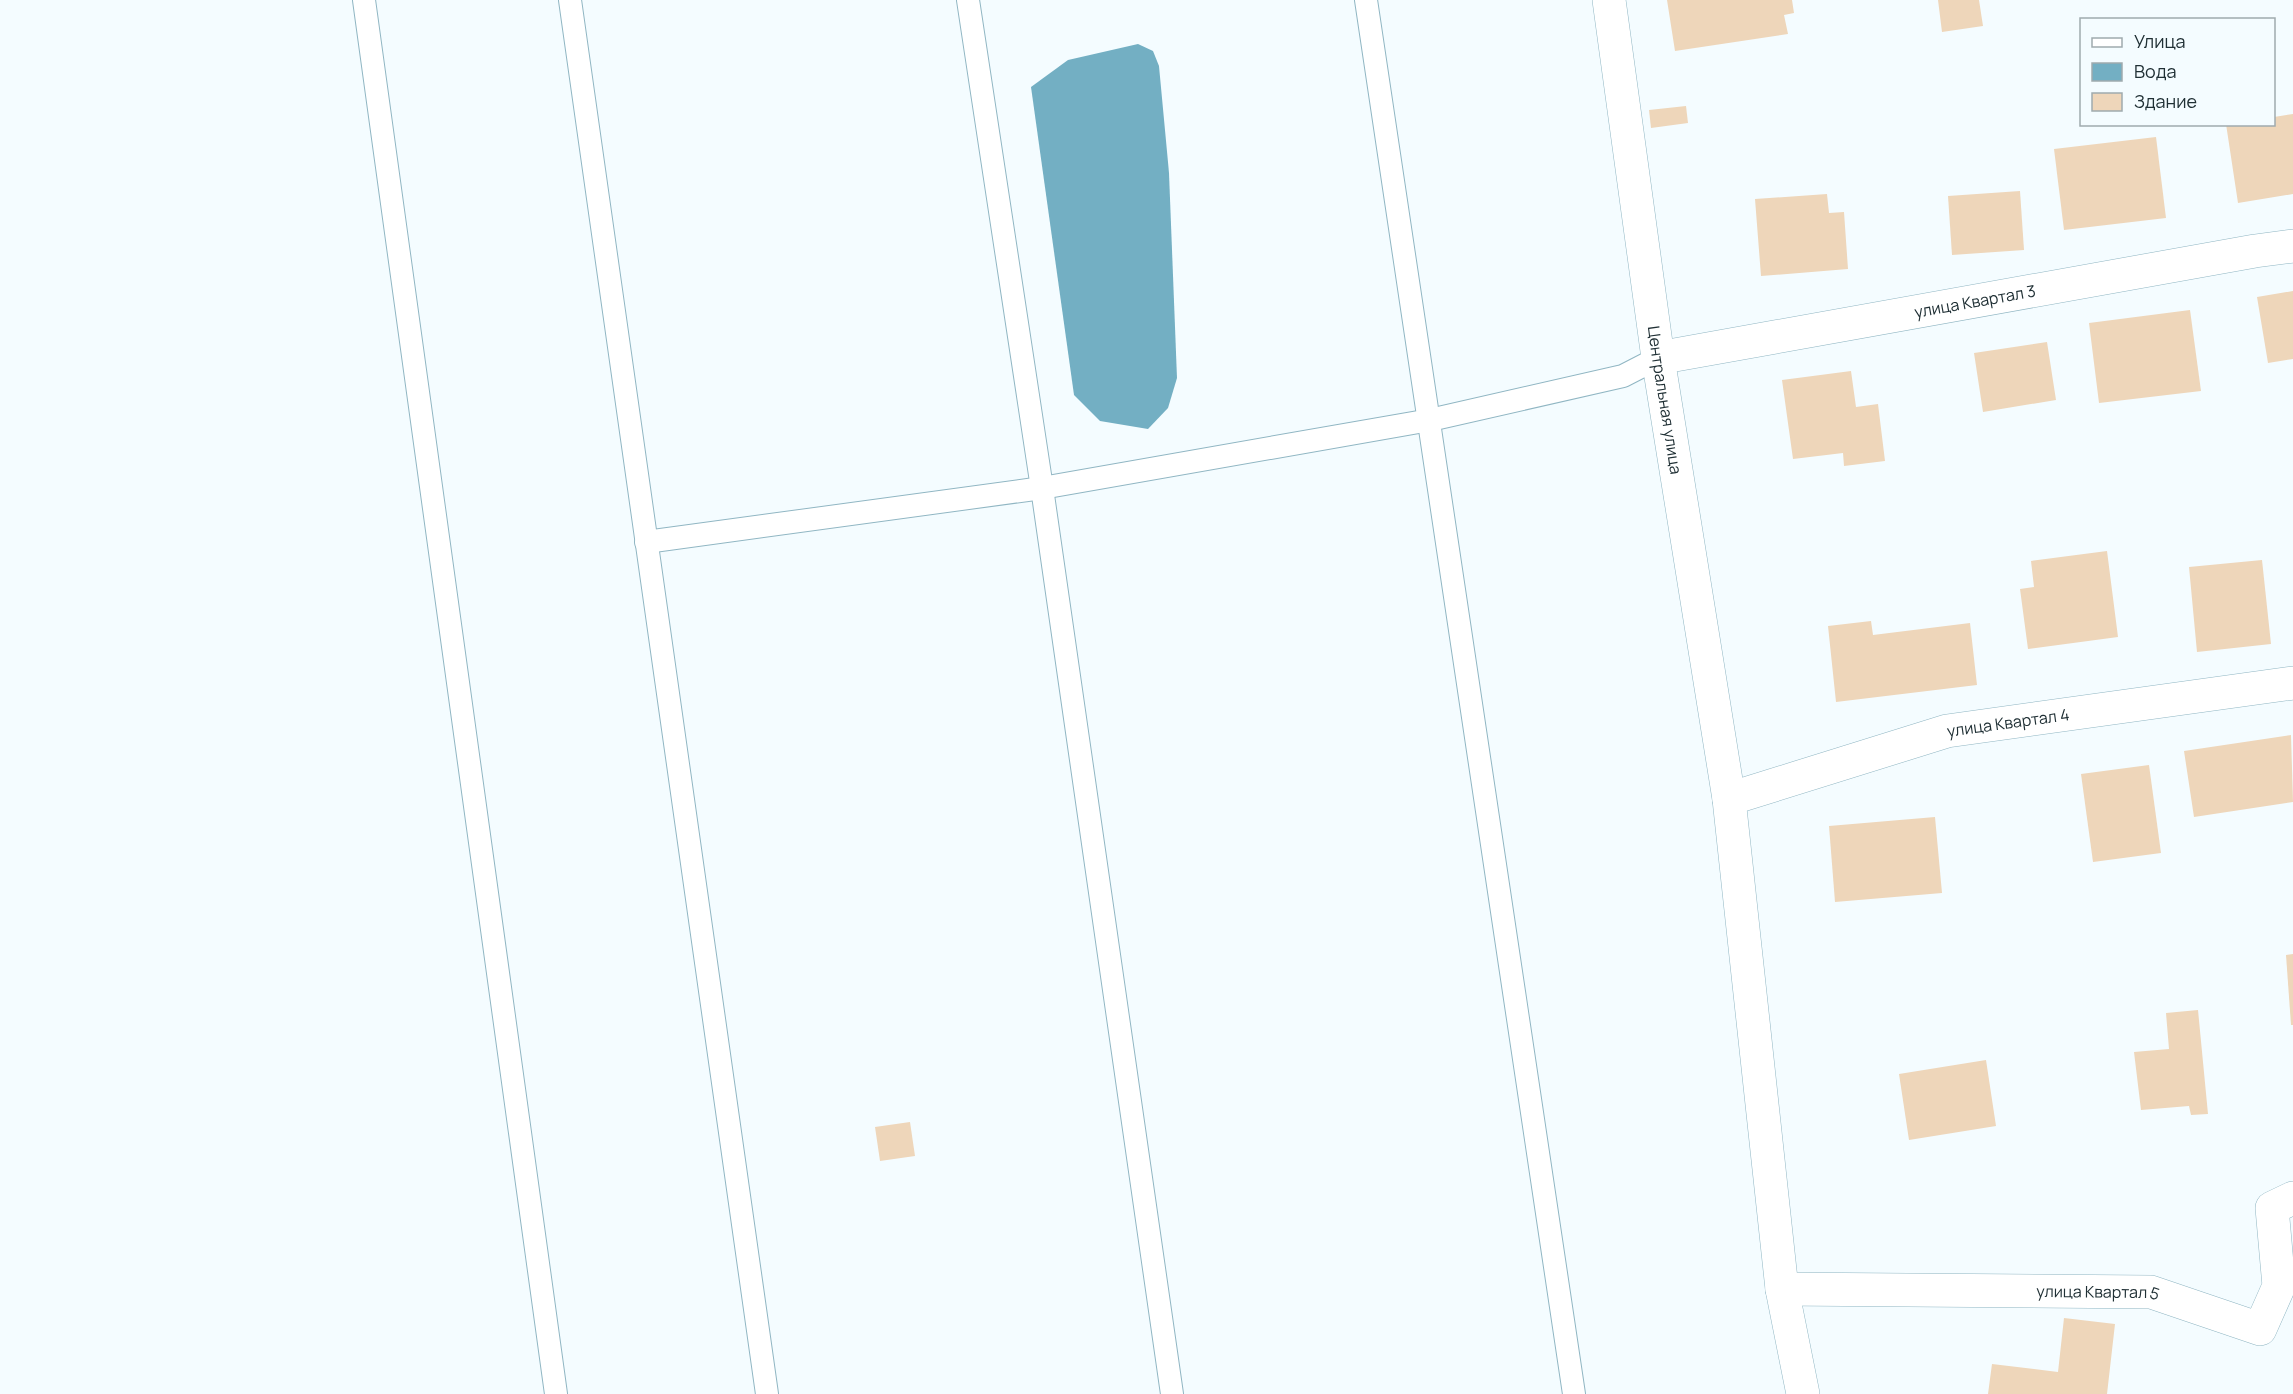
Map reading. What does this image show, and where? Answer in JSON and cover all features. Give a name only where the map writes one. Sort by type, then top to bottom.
[{"type":"street","name":"Центральная улица","points":[[1609,0],[1658,358],[1729,799],[1782,1289],[1803,1394]]},
{"type":"street","name":"улица Квартал 3","points":[[1658,358],[2254,251],[2293,246]]},
{"type":"street","name":"улица Квартал 4","points":[[1729,799],[1947,731],[2293,683]]},
{"type":"street","name":"улица Квартал 5","points":[[1782,1289],[2151,1292],[2260,1329],[2279,1286],[2272,1208],[2293,1198]]},
{"type":"lane","points":[[364,0],[556,1394]]},
{"type":"lane","points":[[570,0],[767,1394]]},
{"type":"lane","points":[[968,0],[1042,488],[1172,1394]]},
{"type":"lane","points":[[1366,0],[1574,1394]]},
{"type":"lane","points":[[646,542],[1042,488],[1430,420],[1623,376],[1658,358]]},
{"type":"water","points":[[1138,44],[1153,51],[1159,66],[1169,173],[1177,378],[1168,408],[1148,429],[1100,421],[1074,395],[1031,87],[1068,60]]},
{"type":"building","points":[[1667,0],[1792,0],[1794,13],[1784,15],[1788,34],[1675,51]]},
{"type":"building","points":[[1938,0],[1979,0],[1983,26],[1942,32]]},
{"type":"building","points":[[1686,106],[1688,123],[1651,128],[1649,110]]},
{"type":"building","points":[[2293,114],[2293,194],[2238,203],[2226,126],[2275,126],[2275,117]]},
{"type":"building","points":[[2156,137],[2166,218],[2064,230],[2054,149]]},
{"type":"building","points":[[2020,191],[2024,250],[1952,255],[1948,196]]},
{"type":"building","points":[[1827,194],[1829,213],[1844,212],[1848,269],[1761,276],[1755,199]]},
{"type":"building","points":[[2293,291],[2293,359],[2268,363],[2257,297]]},
{"type":"building","points":[[2190,310],[2201,391],[2099,403],[2089,323]]},
{"type":"building","points":[[2047,342],[2056,400],[1983,412],[1974,353]]},
{"type":"building","points":[[1851,371],[1856,407],[1878,404],[1885,461],[1844,466],[1843,453],[1793,459],[1782,380]]},
{"type":"building","points":[[2107,551],[2118,637],[2028,649],[2020,589],[2034,587],[2031,561]]},
{"type":"building","points":[[2262,560],[2271,644],[2197,652],[2189,567]]},
{"type":"building","points":[[1871,621],[1873,635],[1970,623],[1977,685],[1836,702],[1828,626]]},
{"type":"building","points":[[2291,735],[2293,802],[2194,817],[2184,751]]},
{"type":"building","points":[[2149,765],[2161,853],[2093,862],[2081,774]]},
{"type":"building","points":[[1935,817],[1942,893],[1835,902],[1829,826]]},
{"type":"building","points":[[2293,954],[2293,1025],[2291,1025],[2286,955]]},
{"type":"building","points":[[2198,1010],[2208,1114],[2191,1115],[2189,1106],[2141,1110],[2134,1052],[2169,1049],[2166,1013]]},
{"type":"building","points":[[1986,1060],[1996,1126],[1909,1140],[1899,1074]]},
{"type":"building","points":[[910,1122],[915,1156],[880,1161],[875,1127]]},
{"type":"building","points":[[2064,1318],[2115,1324],[2107,1394],[1988,1394],[1992,1364],[2058,1372]]}]
